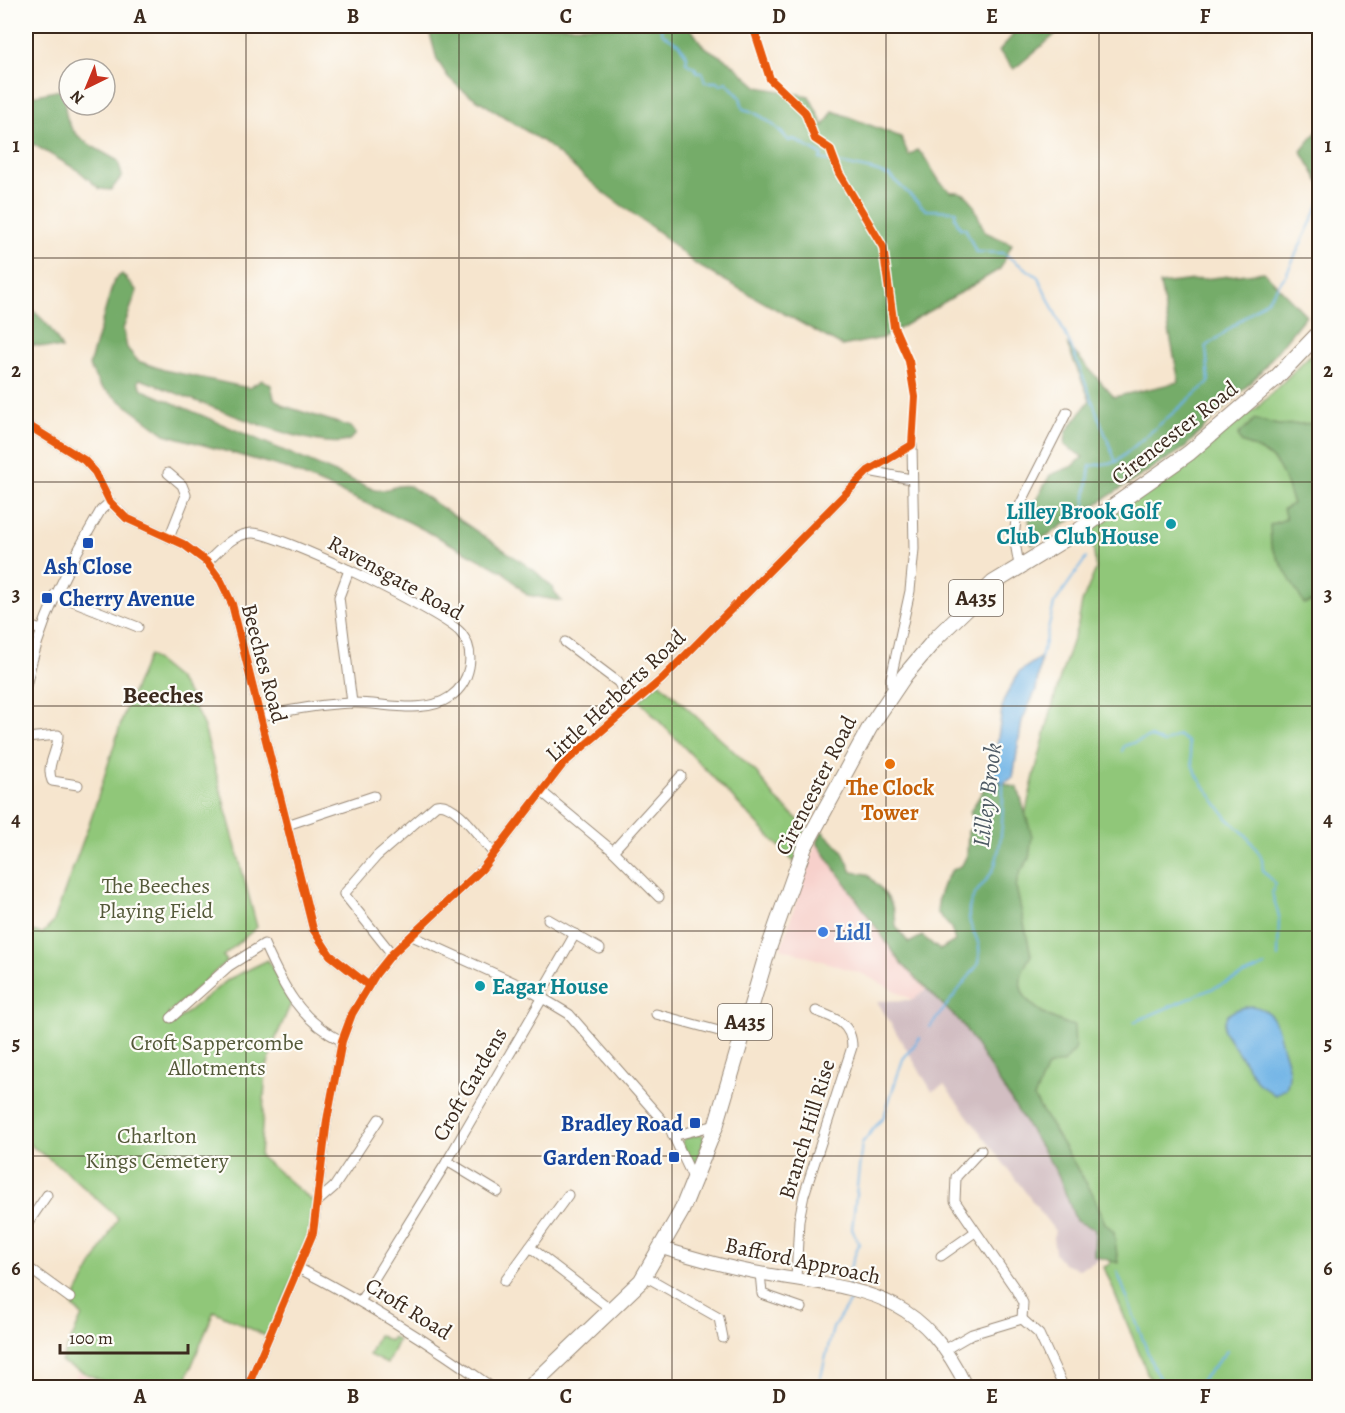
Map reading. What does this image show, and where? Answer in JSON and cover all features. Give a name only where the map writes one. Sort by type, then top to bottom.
[{"type":"main road","name":"Cirencester Road","points":[[529,1388],[645,1276],[662,1248],[695,1182],[716,1125],[741,1037],[810,835],[870,727],[916,660],[957,616],[993,583],[1078,531],[1189,453],[1275,379],[1320,332]]},
{"type":"street","points":[[1019,565],[1014,537],[1017,511],[1067,412]]},
{"type":"street","name":"Beeches Road","points":[[26,424],[84,460],[95,472],[110,502],[133,522],[169,538],[207,562],[221,581],[232,604],[286,825],[316,936],[330,955],[368,985]]},
{"type":"street","name":"Little Herberts Road","points":[[247,1388],[300,1269],[313,1233],[327,1120],[342,1041],[352,1014],[368,985],[392,954],[450,902],[494,854],[563,764],[662,679],[868,471],[912,445],[911,478]]},
{"type":"street","points":[[868,471],[911,478],[914,549],[910,591],[891,678],[891,684],[895,689]]},
{"type":"street","points":[[168,473],[182,485],[186,495],[169,538]]},
{"type":"street","points":[[26,686],[41,630],[55,594],[101,510],[110,502]]},
{"type":"street","name":"Ravensgate Road","points":[[207,562],[234,539],[259,533],[349,570],[457,629],[468,646],[470,661],[468,675],[461,687],[441,702],[419,706],[352,703],[261,716]]},
{"type":"street","points":[[349,570],[339,597],[352,703]]},
{"type":"street","points":[[55,594],[138,627]]},
{"type":"street","points":[[26,625],[41,630]]},
{"type":"street","points":[[565,642],[618,682],[633,705]]},
{"type":"street","points":[[26,738],[58,735],[55,755],[49,768],[52,781],[78,785]]},
{"type":"street","points":[[613,851],[681,776]]},
{"type":"street","points":[[543,792],[613,851],[659,897]]},
{"type":"street","points":[[286,825],[374,796]]},
{"type":"street","points":[[392,954],[344,894],[377,856],[436,805],[444,803],[451,806],[494,854]]},
{"type":"street","points":[[548,919],[600,949]]},
{"type":"street","points":[[541,996],[575,934]]},
{"type":"street","points":[[412,936],[541,996],[578,1023],[616,1071],[666,1124],[695,1182]]},
{"type":"street","points":[[171,1018],[229,966],[264,944],[302,1012],[317,1028],[342,1041]]},
{"type":"street","name":"Croft Gardens","points":[[361,1300],[447,1161],[541,996]]},
{"type":"street","name":"Branch Hill Rise","points":[[796,1278],[799,1220],[804,1195],[852,1047],[849,1032],[844,1024],[816,1011]]},
{"type":"street","points":[[656,1014],[741,1037]]},
{"type":"street","points":[[318,1201],[334,1187],[379,1119]]},
{"type":"street","points":[[673,1136],[716,1125]]},
{"type":"street","points":[[981,1150],[956,1177],[955,1201],[1017,1290],[1023,1303],[1022,1319]]},
{"type":"street","points":[[447,1161],[498,1192]]},
{"type":"street","points":[[26,1226],[47,1195]]},
{"type":"street","points":[[505,1281],[568,1195]]},
{"type":"street","points":[[941,1256],[975,1232]]},
{"type":"street","points":[[530,1247],[612,1310]]},
{"type":"street","name":"Bafford Approach","points":[[662,1248],[723,1266],[859,1289],[884,1298],[908,1312],[929,1329],[946,1350],[967,1388]]},
{"type":"street","points":[[26,1266],[70,1298]]},
{"type":"street","name":"Croft Road","points":[[300,1269],[361,1300],[425,1339],[493,1388]]},
{"type":"street","points":[[760,1273],[762,1294],[802,1308]]},
{"type":"street","points":[[645,1276],[719,1318],[723,1338]]},
{"type":"street","points":[[946,1350],[972,1334],[1022,1319]]},
{"type":"street","points":[[1022,1319],[1039,1334],[1064,1388]]},
{"type":"shaded area","points":[[817,838],[931,985],[913,1000],[863,974],[781,948]]},
{"type":"shaded area","points":[[931,985],[955,986],[1098,1225],[1104,1253],[1097,1261],[1079,1269],[1063,1264],[1055,1252],[1053,1238],[1055,1231],[944,1085],[932,1091],[877,1001],[913,1000]]},
{"type":"shaded area","points":[[78,1372],[111,1387],[72,1387]]},
{"type":"green space","points":[[428,26],[689,26],[703,46],[730,62],[758,87],[809,96],[824,126],[833,111],[901,137],[909,156],[917,150],[923,155],[940,182],[951,192],[959,192],[970,199],[985,232],[1012,244],[1000,269],[883,338],[842,346],[695,264],[661,234],[603,192],[545,143],[462,90],[448,77],[437,60]]},
{"type":"green space","points":[[1008,26],[1060,26],[1057,33],[1014,69],[999,51],[1013,35]]},
{"type":"green space","points":[[57,91],[57,117],[66,117],[70,126],[85,141],[118,161],[122,176],[111,190],[100,189],[79,171],[26,140],[26,97]]},
{"type":"green space","points":[[1319,129],[1319,182],[1301,151]]},
{"type":"green space","points":[[1264,272],[1306,315],[1258,375],[1183,449],[1032,545],[1029,517],[1035,515],[1034,504],[1050,475],[1073,466],[1083,457],[1065,445],[1066,432],[1090,400],[1067,344],[1114,397],[1179,382],[1160,284]]},
{"type":"green space","points":[[122,274],[137,291],[123,329],[127,348],[138,361],[164,370],[249,388],[262,380],[271,385],[274,398],[284,406],[351,427],[356,434],[349,440],[333,443],[309,439],[247,420],[140,379],[138,382],[143,390],[375,490],[410,486],[535,571],[550,585],[561,601],[527,595],[504,572],[409,522],[285,468],[165,434],[100,386],[89,366],[114,280]]},
{"type":"green space","points":[[26,305],[47,324],[62,349],[26,344]]},
{"type":"green space","points":[[1319,346],[1319,1387],[1153,1387],[1104,1267],[1110,1264],[1111,1256],[978,1025],[1033,780],[1059,681],[1078,624],[1082,602],[1096,569],[1090,523],[1257,408]]},
{"type":"green space","points":[[1255,419],[1278,425],[1319,423],[1319,600],[1304,604],[1271,546],[1270,525],[1286,519],[1283,509],[1293,504],[1281,472],[1272,459],[1241,442],[1238,435]]},
{"type":"green space","points":[[149,655],[178,679],[189,695],[204,727],[257,927],[223,956],[227,961],[168,1014],[175,1022],[229,979],[268,960],[292,1001],[275,1040],[266,1070],[260,1156],[311,1200],[318,1201],[313,1233],[268,1337],[214,1311],[183,1387],[115,1387],[61,1362],[82,1316],[72,1305],[73,1301],[118,1218],[62,1168],[26,1142],[26,929],[42,934],[53,923],[92,816],[126,707]]},
{"type":"green space","points":[[659,682],[757,773],[775,798],[808,829],[795,863],[639,700]]},
{"type":"green space","points":[[990,779],[1018,788],[1032,836],[1029,859],[1019,874],[1016,887],[1031,955],[1022,974],[1021,987],[1035,1007],[1059,1021],[1074,1026],[1075,1050],[1064,1062],[1047,1067],[1034,1098],[1093,1194],[1105,1223],[1114,1232],[1118,1263],[1094,1256],[1095,1229],[1076,1221],[1058,1174],[963,1025],[901,963],[817,843],[822,831],[842,850],[852,872],[867,874],[888,897],[894,911],[896,927],[909,943],[922,936],[940,950],[955,941],[951,928],[937,912],[939,896],[951,871],[962,865],[967,855],[968,831],[976,826],[970,812]]},
{"type":"green space","points":[[700,1134],[705,1138],[696,1163],[692,1165],[688,1161],[682,1142],[684,1138]]},
{"type":"green space","points":[[378,1335],[390,1341],[393,1337],[398,1340],[387,1364],[369,1355]]},
{"type":"water","points":[[1041,657],[1036,690],[1022,721],[1013,778],[1003,783],[993,775],[1003,701],[1019,672]]},
{"type":"water","points":[[1252,1006],[1271,1015],[1279,1032],[1287,1061],[1289,1077],[1286,1088],[1275,1095],[1258,1083],[1224,1031],[1225,1019],[1228,1015],[1241,1008]]},
{"type":"waterway","points":[[660,26],[663,34],[678,43],[687,56],[686,63],[695,68],[697,72],[702,72],[705,82],[718,82],[721,85],[726,82],[740,97],[743,109],[756,113],[768,121],[789,141],[793,139],[822,155],[820,159],[890,176],[926,210],[956,211],[955,217],[960,228],[965,228],[976,252],[1003,253],[1038,277],[1071,346],[1116,462]]},
{"type":"waterway","name":"Lilley Brook","points":[[1085,504],[1090,466],[1116,462],[1209,382],[1206,347],[1268,299],[1286,275],[1320,203]]},
{"type":"waterway","name":"Lilley Brook","points":[[1041,658],[1054,604],[1086,558]]},
{"type":"waterway","points":[[1122,751],[1124,746],[1150,737],[1164,743],[1178,735],[1188,742],[1193,767],[1200,780],[1227,818],[1246,835],[1262,859],[1263,871],[1275,883],[1272,893],[1279,916],[1278,957]]},
{"type":"waterway","name":"Lilley Brook","points":[[930,1027],[977,966],[979,948],[970,924],[969,909],[973,897],[993,871],[998,855],[1003,814],[1003,782]]},
{"type":"waterway","points":[[1134,1022],[1265,966]]},
{"type":"waterway","name":"Lilley Brook","points":[[849,1286],[848,1273],[859,1244],[852,1229],[862,1143],[884,1116],[903,1059],[920,1038]]},
{"type":"waterway","points":[[1117,1271],[1154,1369],[1165,1388]]},
{"type":"waterway","name":"Lilley Brook","points":[[818,1388],[833,1328],[850,1301],[849,1294]]},
{"type":"waterway","points":[[1195,1388],[1227,1351]]},
{"type":"cycle path","points":[[247,1388],[313,1233],[327,1120],[342,1041],[352,1014],[376,974],[392,954],[482,869],[563,764],[662,679],[868,471],[912,445],[915,397],[909,361],[894,327],[883,247],[839,173],[830,149],[815,139],[805,112],[770,79],[753,26]]},
{"type":"cycle path","points":[[26,424],[84,460],[95,472],[110,502],[126,518],[183,544],[207,562],[221,581],[232,604],[313,929],[330,955],[368,985]]},
{"type":"place","name":"Lilley Brook Golf Club - Club House","points":[[1171,524]]},
{"type":"place","name":"Ash Close","points":[[88,543]]},
{"type":"place","name":"Cherry Avenue","points":[[47,598]]},
{"type":"place","name":"The Clock Tower","points":[[890,764]]},
{"type":"place","name":"Lidl","points":[[823,932]]},
{"type":"place","name":"Eagar House","points":[[480,986]]},
{"type":"place","name":"Bradley Road","points":[[695,1123]]},
{"type":"place","name":"Garden Road","points":[[674,1157]]},
{"type":"district","name":"Beeches","points":[[163,695]]},
{"type":"park label","name":"The Beeches Playing Field","points":[[156,898]]},
{"type":"park label","name":"Croft Sappercombe Allotments","points":[[217,1054]]},
{"type":"park label","name":"Charlton Kings Cemetery","points":[[157,1148]]}]
